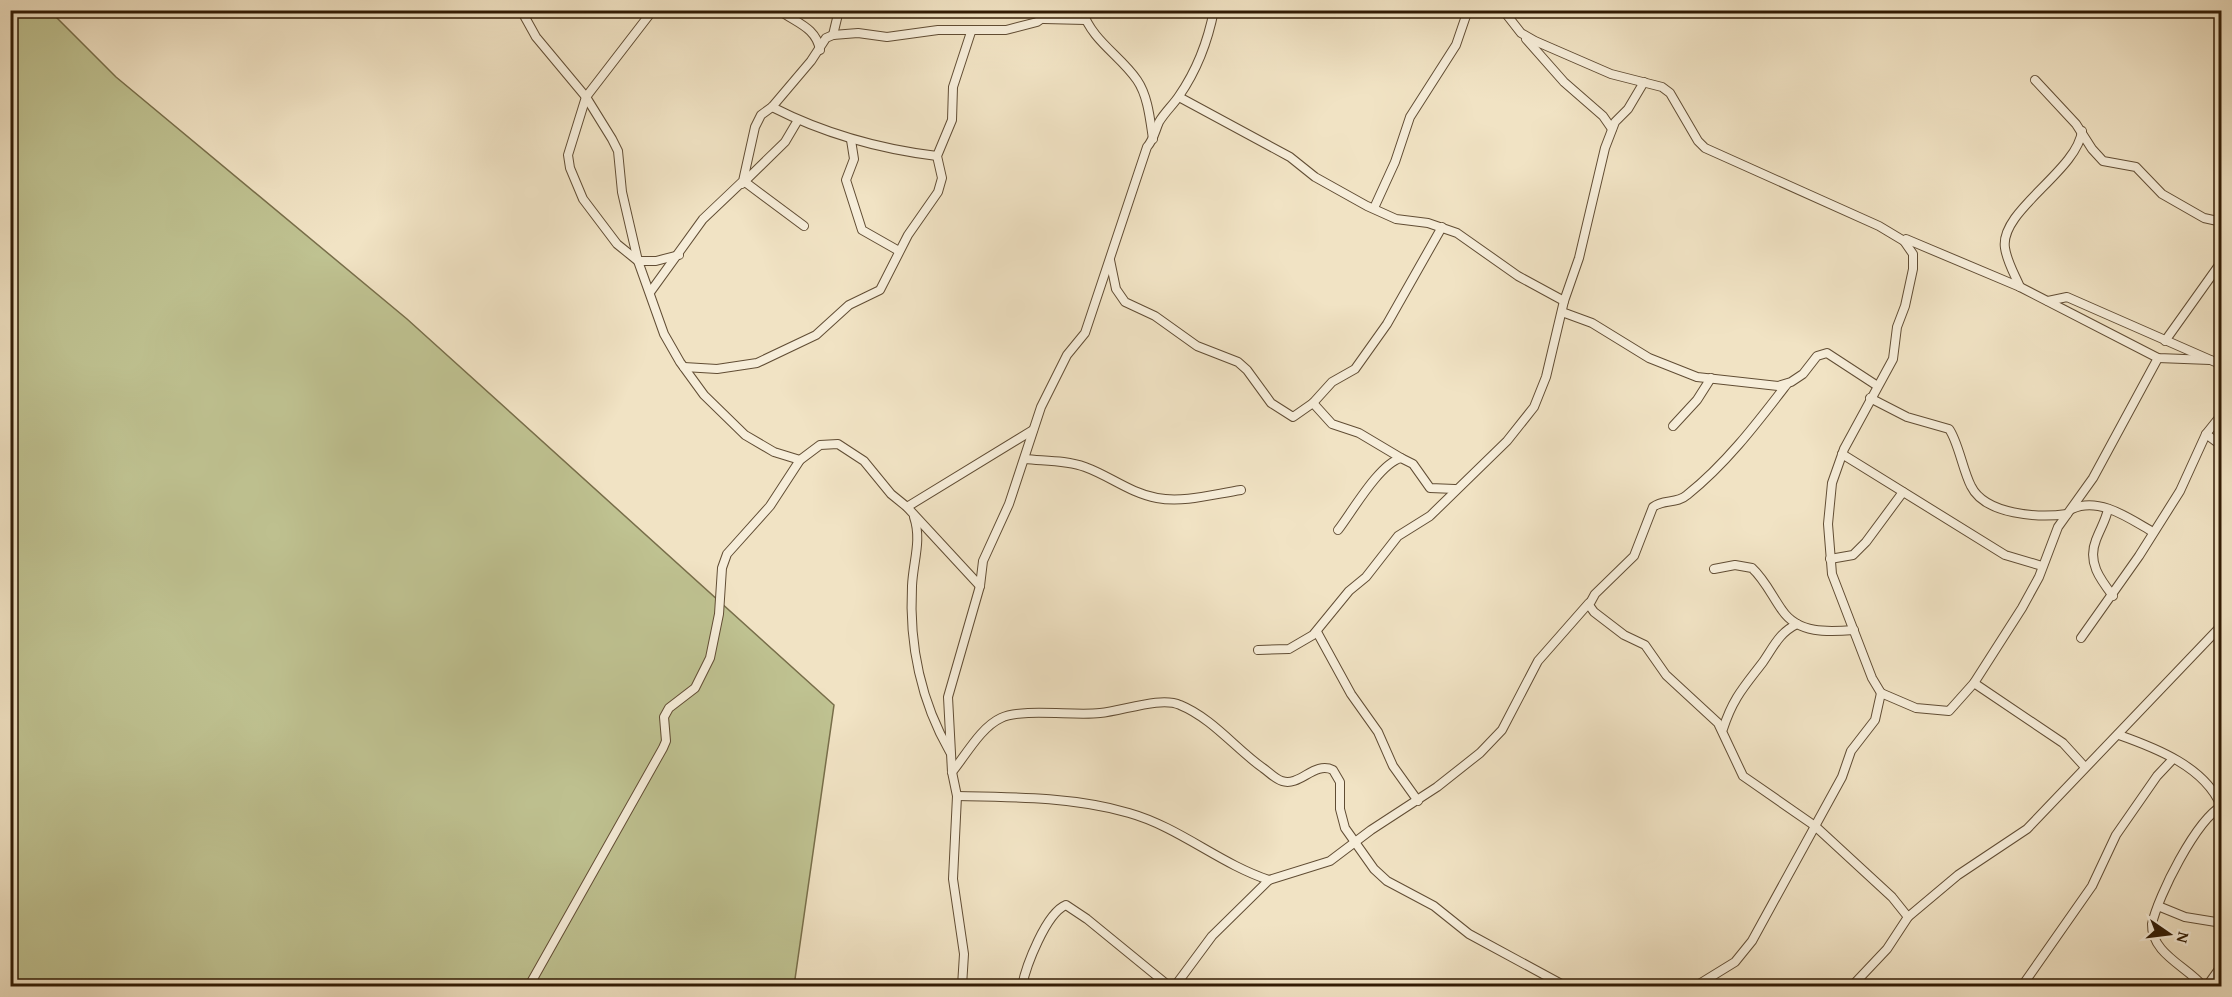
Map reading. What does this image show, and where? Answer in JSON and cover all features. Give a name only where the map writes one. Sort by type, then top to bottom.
[{"type":"street","points":[[521,10],[536,37],[586,97],[618,151],[622,192],[638,261],[651,291],[664,334],[684,367],[704,395],[745,435],[774,452],[800,460]]},
{"type":"street","points":[[653,10],[586,97],[568,155],[570,168],[583,198],[617,244],[638,261],[656,261],[679,255]]},
{"type":"street","points":[[779,10],[810,29],[818,39],[820,50]]},
{"type":"street","points":[[832,34],[839,10]]},
{"type":"street","points":[[1044,19],[1053,10]]},
{"type":"street","points":[[1082,10],[1085,20],[1096,37],[1136,78],[1147,106],[1153,140]]},
{"type":"street","points":[[962,987],[964,954],[953,887],[957,796],[952,772],[948,697],[980,586],[986,553],[1009,504],[1054,378],[1074,343],[1085,333],[1147,147],[1153,140],[1159,123],[1179,97],[1198,63],[1209,36],[1214,10]]},
{"type":"street","points":[[1374,208],[1395,162],[1410,117],[1456,45],[1468,10]]},
{"type":"street","points":[[1503,10],[1564,82],[1603,116],[1612,129]]},
{"type":"street","points":[[737,189],[742,181],[750,156],[755,127],[761,115],[772,107],[820,50],[826,38],[832,34],[858,33],[887,37],[938,30],[970,32],[1006,30],[1044,19],[1085,20]]},
{"type":"street","points":[[684,367],[717,369],[752,364],[803,343],[828,326],[849,305],[880,290],[899,251],[938,192],[942,178],[937,156],[952,120],[953,87],[970,32]]},
{"type":"street","points":[[1521,33],[1611,74],[1662,87],[1670,93],[1698,141],[1705,148],[1879,226],[1904,241],[1912,254],[1913,269],[1905,306],[1897,327],[1893,359],[1876,385],[1842,454],[1830,499],[1828,524],[1830,559],[1835,584],[1872,678],[1881,693],[1892,699],[1916,708],[1949,711],[1974,683],[2022,608],[2068,511],[2093,478],[2158,358]]},
{"type":"street","points":[[2035,80],[2082,131],[2092,149],[2103,161],[2136,167],[2162,194],[2204,218],[2222,222]]},
{"type":"street","points":[[1258,650],[1289,649],[1299,646],[1317,632],[1343,597],[1366,577],[1398,536],[1430,516],[1455,489],[1507,441],[1534,407],[1546,377],[1563,301],[1579,258],[1599,170],[1612,129],[1618,117],[1634,100],[1644,82]]},
{"type":"street","points":[[1179,97],[1290,157],[1329,186],[1396,219],[1442,227],[1474,244],[1518,276],[1563,301]]},
{"type":"street","points":[[772,107],[798,120],[851,140],[937,156]]},
{"type":"street","points":[[651,291],[703,219],[785,142],[798,120]]},
{"type":"street","points":[[2020,287],[2008,259],[2005,240],[2024,207],[2075,150],[2082,131]]},
{"type":"street","points":[[851,140],[854,159],[846,180],[862,230],[899,251]]},
{"type":"street","points":[[745,182],[804,226]]},
{"type":"street","points":[[1110,258],[1116,289],[1125,302],[1155,316],[1197,346],[1238,362],[1247,370],[1271,403],[1291,417],[1298,416],[1332,382],[1355,369],[1387,324],[1442,227]]},
{"type":"street","points":[[1904,241],[1906,239],[2020,287],[2158,358],[2210,360]]},
{"type":"street","points":[[2165,341],[2222,261]]},
{"type":"street","points":[[2048,301],[2067,297],[2222,365]]},
{"type":"street","points":[[1562,312],[1592,323],[1649,358],[1692,375],[1732,379],[1767,387],[1787,384]]},
{"type":"street","points":[[1175,987],[1212,936],[1269,880],[1330,861],[1380,824],[1418,801],[1469,761],[1502,730],[1534,666],[1588,603],[1634,556],[1653,507],[1664,502],[1678,501],[1695,489],[1733,450],[1787,384],[1803,374],[1817,356],[1827,353],[1876,385]]},
{"type":"street","points":[[1672,426],[1697,400],[1711,378]]},
{"type":"street","points":[[1870,398],[1906,417],[1949,429],[1971,487],[1980,498],[1990,504],[2036,514],[2068,511],[2091,504],[2108,508],[2153,532]]},
{"type":"street","points":[[1313,403],[1332,424],[1368,437],[1401,459],[1413,464],[1431,488],[1455,489]]},
{"type":"street","points":[[2081,638],[2113,596],[2180,491],[2206,434],[2222,414]]},
{"type":"street","points":[[907,507],[1034,430]]},
{"type":"street","points":[[2206,434],[2222,446]]},
{"type":"street","points":[[529,987],[580,892],[663,748],[666,741],[664,717],[669,708],[695,688],[704,674],[716,630],[721,578],[727,554],[770,506],[800,460],[820,445],[828,442],[847,448],[864,461],[891,494],[907,507],[980,586]]},
{"type":"street","points":[[1842,454],[2005,555],[2042,566]]},
{"type":"street","points":[[1025,459],[1088,468],[1126,489],[1158,499],[1186,499],[1240,490]]},
{"type":"street","points":[[1338,530],[1383,471],[1401,459]]},
{"type":"street","points":[[1830,559],[1853,555],[1866,542],[1903,492]]},
{"type":"street","points":[[2108,508],[2095,541],[2093,556],[2096,570],[2113,596]]},
{"type":"street","points":[[913,514],[918,538],[912,588],[915,653],[927,702],[951,753]]},
{"type":"street","points":[[1714,569],[1735,565],[1752,568],[1782,611],[1797,624],[1820,631],[1854,630]]},
{"type":"street","points":[[1588,603],[1594,612],[1615,628],[1645,645],[1666,675],[1723,729],[1743,776],[1815,825],[1892,897],[1908,917]]},
{"type":"street","points":[[1723,729],[1740,690],[1779,636],[1797,624]]},
{"type":"street","points":[[1852,987],[1887,949],[1908,917],[1958,875],[2027,829],[2084,766],[2119,735],[2150,699],[2222,625]]},
{"type":"street","points":[[1317,632],[1350,694],[1378,732],[1393,766],[1418,801]]},
{"type":"street","points":[[1974,683],[2063,743],[2084,766]]},
{"type":"street","points":[[1696,987],[1725,970],[1745,952],[1766,920],[1842,777],[1848,756],[1872,726],[1880,705],[1881,693]]},
{"type":"street","points":[[1880,705],[1892,699]]},
{"type":"street","points":[[952,772],[991,725],[1005,716],[1100,713],[1132,709],[1156,702],[1173,703],[1200,717],[1243,754],[1282,781],[1291,782],[1319,768],[1333,770],[1340,782],[1341,816],[1354,844],[1374,870],[1387,881],[1434,906],[1478,939],[1565,987]]},
{"type":"street","points":[[2119,735],[2173,759],[2195,772],[2214,791],[2221,806],[2211,813],[2193,836],[2158,906],[2152,924],[2153,938],[2162,951],[2203,987]]},
{"type":"street","points":[[2022,987],[2092,886],[2116,835],[2157,776],[2173,759]]},
{"type":"street","points":[[957,796],[1062,801],[1130,813],[1187,839],[1244,872],[1269,880]]},
{"type":"street","points":[[1022,987],[1031,958],[1051,918],[1056,910],[1065,905],[1087,919],[1169,987]]},
{"type":"street","points":[[2158,906],[2185,917],[2222,923]]},
{"type":"street","points":[[2208,987],[2222,965]]},
{"type":"green space","points":[[10,11],[50,11],[116,77],[407,319],[834,705],[794,986],[11,986]]}]
